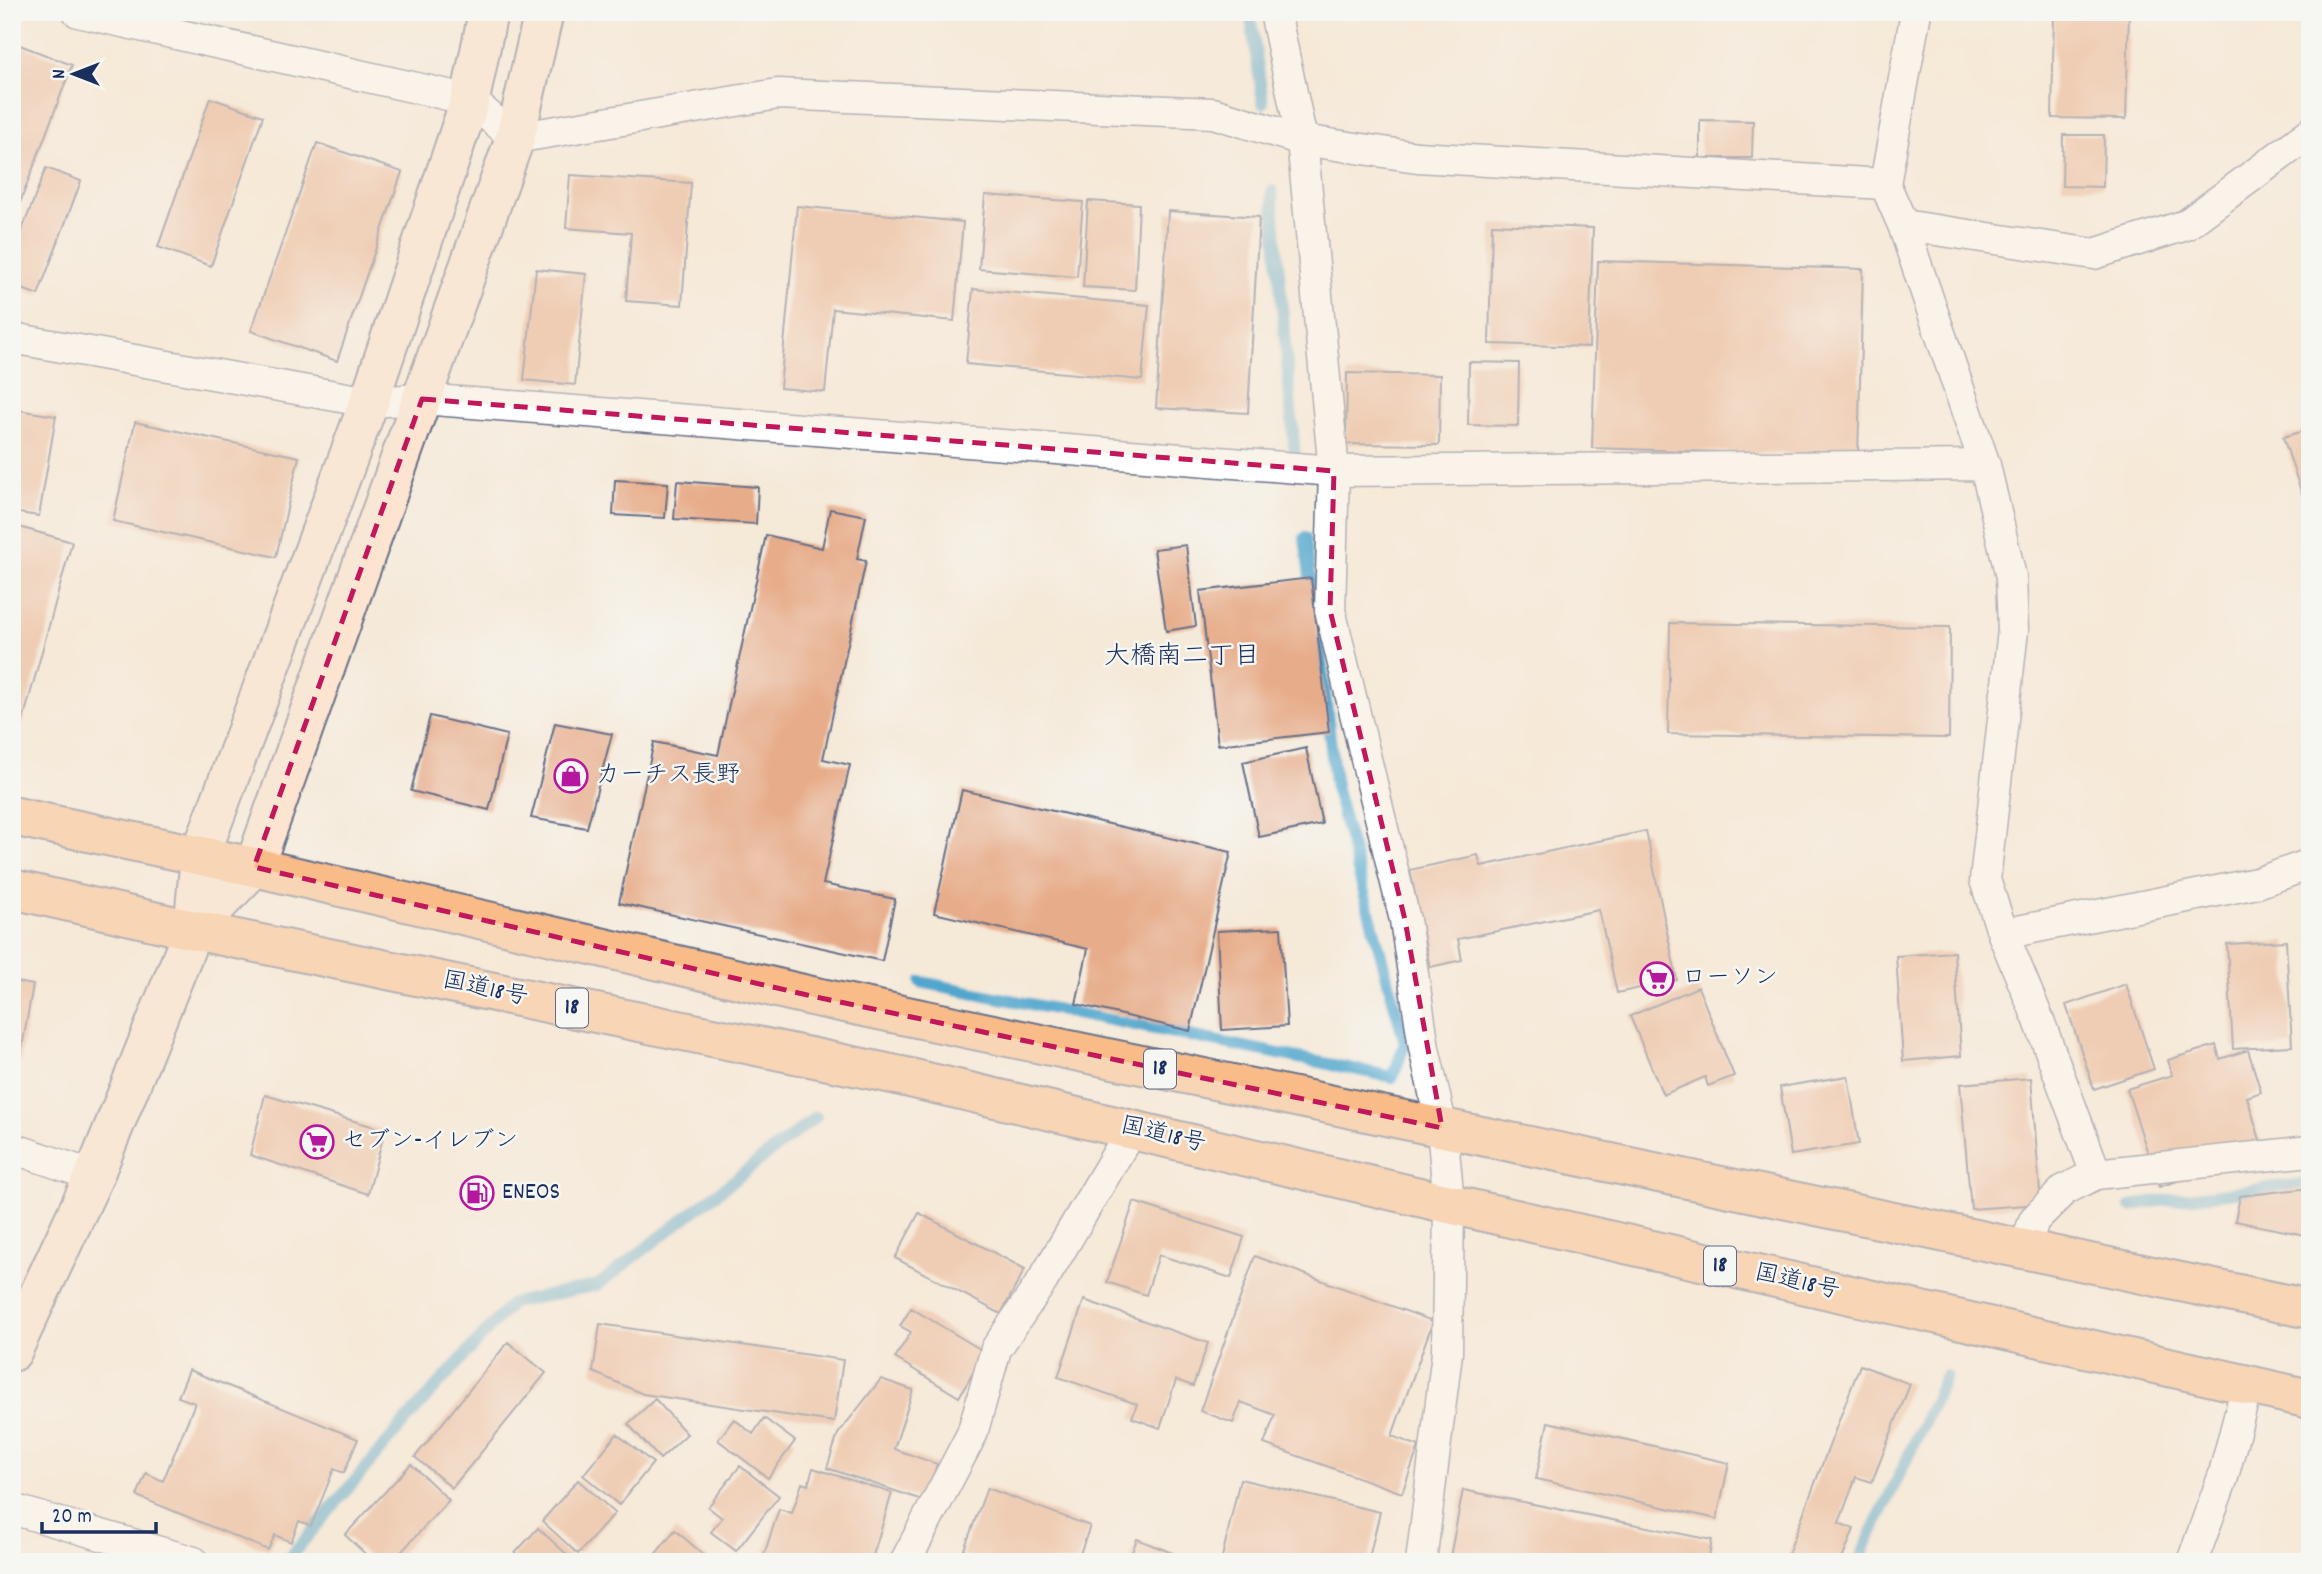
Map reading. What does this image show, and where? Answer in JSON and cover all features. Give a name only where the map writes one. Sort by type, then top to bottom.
[{"type":"highway","name":"18","points":[[12,816],[254,867],[816,997],[2310,1309]]},
{"type":"highway","name":"国道18号","points":[[12,889],[193,930],[897,1074],[1449,1204],[2310,1399]]},
{"type":"street","points":[[78,12],[470,100],[515,138],[778,94],[1213,113],[1302,140],[1418,157],[1885,184]]},
{"type":"street","points":[[12,1352],[93,1176],[193,930],[200,856],[369,402],[470,100],[488,12]]},
{"type":"street","points":[[193,930],[254,867],[515,138],[544,12]]},
{"type":"street","points":[[1275,12],[1302,140],[1334,471],[1330,610],[1405,920],[1424,1048],[1442,1128],[1449,1204],[1447,1353],[1421,1562]]},
{"type":"street","points":[[1916,12],[1885,184],[1903,225],[1985,465],[2011,577],[2013,630],[1985,880],[2003,934],[2038,1018],[2096,1174]]},
{"type":"street","points":[[1903,225],[2094,254],[2186,225],[2310,132]]},
{"type":"street","points":[[12,338],[369,402],[422,398],[1334,471],[1985,465]]},
{"type":"street","points":[[2003,934],[2257,883],[2310,864]]},
{"type":"street","points":[[905,1562],[972,1434],[996,1349],[1043,1280],[1132,1129]]},
{"type":"street","points":[[12,1148],[93,1176]]},
{"type":"street","points":[[2025,1248],[2034,1220],[2064,1190],[2096,1174],[2310,1151]]},
{"type":"street","points":[[2192,1562],[2223,1477],[2246,1386]]},
{"type":"street","points":[[12,1508],[194,1562]]},
{"type":"highlighted area","points":[[422,399],[1334,471],[1330,610],[1405,920],[1442,1128],[816,997],[254,867]]},
{"type":"building","points":[[2054,12],[2129,12],[2126,119],[2052,118]]},
{"type":"building","points":[[12,42],[72,65],[15,216],[12,215]]},
{"type":"building","points":[[210,98],[263,116],[211,266],[158,247]]},
{"type":"building","points":[[1700,120],[1753,121],[1752,158],[1700,158]]},
{"type":"building","points":[[2063,135],[2104,135],[2103,187],[2062,186]]},
{"type":"building","points":[[317,143],[402,172],[337,361],[251,331]]},
{"type":"building","points":[[46,168],[81,181],[38,295],[12,285],[12,256]]},
{"type":"building","points":[[570,175],[691,183],[682,305],[626,301],[631,233],[566,228]]},
{"type":"building","points":[[985,195],[1083,202],[1077,277],[979,269]]},
{"type":"building","points":[[1088,201],[1139,204],[1135,290],[1083,287]]},
{"type":"building","points":[[797,206],[963,222],[954,321],[833,309],[825,392],[780,388]]},
{"type":"building","points":[[1168,211],[1259,217],[1248,413],[1156,408]]},
{"type":"building","points":[[1492,224],[1593,228],[1589,347],[1489,344]]},
{"type":"building","points":[[1598,261],[1863,269],[1858,456],[1592,448]]},
{"type":"building","points":[[536,269],[586,274],[575,385],[524,380]]},
{"type":"building","points":[[973,289],[1149,305],[1142,380],[966,364]]},
{"type":"building","points":[[1469,362],[1519,363],[1518,426],[1468,425]]},
{"type":"building","points":[[1347,373],[1440,375],[1439,445],[1346,444]]},
{"type":"building","points":[[12,409],[56,416],[39,516],[12,512]]},
{"type":"building","points":[[135,422],[299,457],[276,557],[113,521]]},
{"type":"building","points":[[2310,429],[2310,514],[2309,515],[2283,437]]},
{"type":"building","points":[[615,480],[668,483],[665,518],[613,515]]},
{"type":"building","points":[[677,481],[758,487],[756,524],[674,519]]},
{"type":"building","points":[[830,509],[866,516],[857,559],[866,561],[823,759],[850,765],[823,884],[895,899],[882,961],[619,903],[654,742],[718,755],[766,535],[822,548]]},
{"type":"building","points":[[12,525],[72,542],[13,757],[12,757]]},
{"type":"building","points":[[1186,545],[1196,626],[1166,631],[1154,549]]},
{"type":"building","points":[[1311,578],[1329,732],[1218,745],[1200,591]]},
{"type":"building","points":[[1670,623],[1950,627],[1949,738],[1668,734]]},
{"type":"building","points":[[430,716],[507,735],[489,810],[411,791]]},
{"type":"building","name":"カーチス長野","points":[[555,723],[612,734],[587,828],[531,818]]},
{"type":"building","points":[[1306,748],[1322,824],[1259,837],[1243,762]]},
{"type":"building","points":[[962,790],[1231,852],[1190,1031],[1076,1004],[1088,949],[934,913]]},
{"type":"building","points":[[1646,831],[1677,980],[1617,993],[1599,910],[1458,939],[1462,960],[1430,967],[1410,870],[1478,855],[1481,866]]},
{"type":"building","points":[[1281,928],[1287,1026],[1222,1030],[1217,931]]},
{"type":"building","points":[[2286,941],[2292,1046],[2233,1049],[2227,944]]},
{"type":"building","points":[[1954,952],[1961,1056],[1903,1061],[1896,956]]},
{"type":"building","points":[[12,981],[33,985],[14,1093],[12,1093]]},
{"type":"building","points":[[2126,984],[2154,1069],[2094,1089],[2066,1005]]},
{"type":"building","points":[[1698,987],[1734,1076],[1708,1086],[1705,1077],[1663,1095],[1630,1016]]},
{"type":"building","points":[[2216,1045],[2220,1059],[2248,1050],[2261,1092],[2247,1097],[2264,1153],[2159,1187],[2127,1089],[2172,1075],[2168,1060]]},
{"type":"building","points":[[1848,1076],[1859,1144],[1791,1155],[1780,1087]]},
{"type":"building","points":[[2031,1078],[2041,1204],[1971,1209],[1960,1084]]},
{"type":"building","name":"セブン-イレブン","points":[[265,1095],[385,1130],[368,1194],[250,1155]]},
{"type":"building","points":[[2310,1188],[2310,1236],[2235,1221],[2240,1196]]},
{"type":"building","points":[[1134,1202],[1244,1237],[1231,1278],[1159,1255],[1146,1295],[1107,1282]]},
{"type":"building","points":[[919,1213],[1025,1269],[1001,1314],[895,1258]]},
{"type":"building","points":[[1255,1256],[1433,1321],[1392,1436],[1419,1446],[1402,1493],[1264,1444],[1275,1415],[1241,1402],[1233,1423],[1200,1411]]},
{"type":"building","points":[[1084,1300],[1208,1343],[1193,1386],[1176,1380],[1160,1428],[1132,1418],[1137,1404],[1058,1377]]},
{"type":"building","points":[[911,1308],[985,1352],[959,1397],[895,1358],[911,1332],[900,1326]]},
{"type":"building","points":[[600,1324],[843,1360],[834,1422],[643,1394],[593,1372]]},
{"type":"building","points":[[508,1342],[546,1373],[452,1488],[415,1457]]},
{"type":"building","points":[[1860,1365],[1910,1384],[1872,1482],[1856,1477],[1839,1523],[1854,1529],[1841,1562],[1785,1562]]},
{"type":"building","points":[[189,1370],[358,1439],[344,1473],[334,1469],[311,1526],[299,1521],[291,1542],[275,1535],[268,1550],[137,1496],[146,1473],[163,1481],[195,1403],[178,1397]]},
{"type":"building","points":[[881,1379],[913,1390],[894,1449],[937,1464],[925,1501],[827,1468],[838,1434]]},
{"type":"building","points":[[655,1399],[687,1434],[660,1459],[628,1424]]},
{"type":"building","points":[[764,1418],[795,1441],[768,1478],[718,1440],[734,1419],[753,1434]]},
{"type":"building","points":[[1548,1422],[1729,1463],[1717,1519],[1536,1479]]},
{"type":"building","points":[[617,1434],[653,1463],[619,1505],[583,1475]]},
{"type":"building","points":[[411,1464],[449,1500],[392,1562],[374,1562],[345,1535]]},
{"type":"building","points":[[740,1466],[779,1496],[736,1551],[711,1532],[722,1518],[708,1507]]},
{"type":"building","points":[[813,1468],[892,1493],[871,1562],[762,1561],[779,1509],[792,1513],[802,1483],[808,1485]]},
{"type":"building","points":[[1240,1479],[1380,1512],[1368,1562],[1221,1562]]},
{"type":"building","points":[[578,1480],[615,1513],[578,1554],[542,1521]]},
{"type":"building","points":[[987,1488],[1090,1526],[1077,1562],[980,1562],[962,1555]]},
{"type":"building","points":[[1463,1490],[1712,1540],[1708,1562],[1449,1562]]},
{"type":"building","points":[[538,1528],[573,1560],[507,1562]]},
{"type":"building","points":[[675,1530],[712,1562],[649,1562]]},
{"type":"building","points":[[1137,1539],[1195,1562],[1128,1562]]},
{"type":"waterway","points":[[1250,12],[1263,103]]},
{"type":"waterway","points":[[1272,191],[1296,467]]},
{"type":"waterway","points":[[1305,538],[1312,592]]},
{"type":"waterway","points":[[921,982],[1393,1077],[1405,1043],[1336,790],[1319,644]]},
{"type":"waterway","points":[[286,1562],[400,1427],[512,1303],[598,1285],[816,1117]]},
{"type":"waterway","points":[[2131,1207],[2144,1203],[2310,1183]]},
{"type":"waterway","points":[[1858,1562],[1946,1376]]},
{"type":"place","name":"カーチス長野","points":[[571,776]]},
{"type":"place","name":"ローソン","points":[[1657,979]]},
{"type":"place","name":"セブン-イレブン","points":[[317,1142]]},
{"type":"place","name":"ENEOS","points":[[477,1193]]},
{"type":"district","name":"大橋南二丁目","points":[[1182,657]]}]
